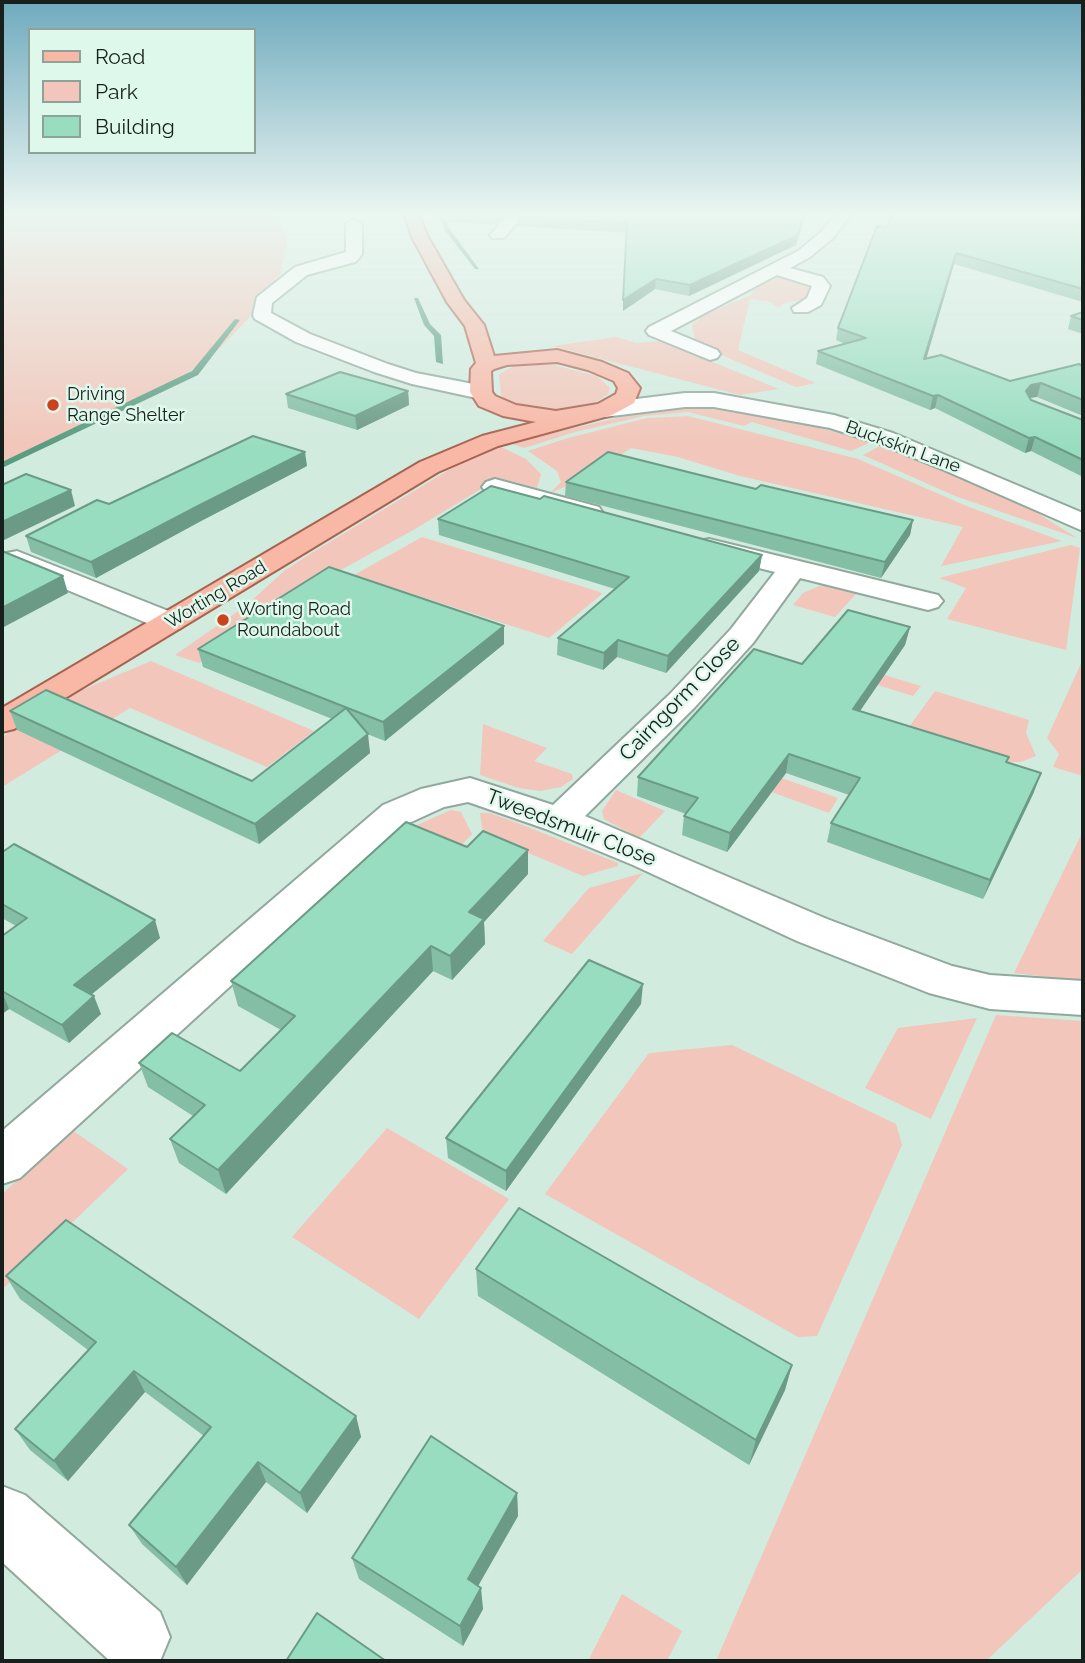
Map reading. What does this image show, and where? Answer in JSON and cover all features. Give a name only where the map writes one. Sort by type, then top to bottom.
[{"type":"main road","points":[[450,291],[474,325],[484,367],[484,397],[510,411],[556,418],[595,412],[626,398],[629,388],[621,377],[474,325]]},
{"type":"main road","points":[[484,367],[504,359],[557,356]]},
{"type":"main road","name":"Worting Road","points":[[429,467],[466,435],[484,397]]},
{"type":"main road","name":"Worting Road","points":[[2,722],[429,467],[490,441],[595,412]]},
{"type":"street","points":[[276,291],[263,301],[262,315],[314,342],[412,379],[484,397]]},
{"type":"street","points":[[710,354],[656,331],[737,291]]},
{"type":"street","points":[[801,308],[815,302],[819,291]]},
{"type":"street","points":[[412,379],[457,375],[484,367]]},
{"type":"street","name":"Buckskin Lane","points":[[621,377],[652,382],[714,400],[799,414],[885,438],[1083,523]]},
{"type":"street","name":"Buckskin Lane","points":[[595,412],[676,401],[714,400]]},
{"type":"street","points":[[495,486],[612,519]]},
{"type":"street","points":[[2,553],[39,535]]},
{"type":"street","points":[[687,542],[928,601]]},
{"type":"street","points":[[2,553],[170,622]]},
{"type":"street","name":"Cairngorm Close","points":[[559,821],[681,701],[741,636],[792,569]]},
{"type":"street","name":"Tweedsmuir Close","points":[[2,1162],[396,814],[434,797],[470,790],[648,856],[812,930],[945,981],[990,992],[1083,998]]},
{"type":"street","points":[[2,1518],[135,1637]]},
{"type":"green space","points":[[2,291],[263,291],[255,298],[250,317],[219,349],[168,388],[2,467]]},
{"type":"green space","points":[[754,291],[813,291],[809,300],[786,302],[779,308],[770,302],[750,299],[738,350],[816,383],[796,387],[719,354],[695,340],[692,324],[710,312],[751,295]]},
{"type":"green space","points":[[616,337],[637,343],[661,341],[779,389],[740,395],[552,346]]},
{"type":"green space","points":[[546,363],[597,376],[610,388],[608,394],[595,403],[559,411],[521,407],[501,395],[499,374],[514,366]]},
{"type":"green space","points":[[708,405],[758,411],[871,442],[851,451],[752,422],[744,426],[688,412],[644,416],[575,432],[524,448],[510,443],[647,411]]},
{"type":"green space","points":[[688,416],[858,459],[969,507],[1062,541],[941,566],[963,527],[740,476],[678,457],[631,448],[586,478],[550,493],[561,482],[557,471],[528,451],[647,418]]},
{"type":"green space","points":[[499,446],[526,459],[541,474],[537,488],[499,478],[415,529],[254,618],[199,663],[175,655],[247,605],[284,571],[310,554],[457,465]]},
{"type":"green space","points":[[880,446],[918,459],[1028,507],[1077,538],[955,496],[863,455]]},
{"type":"green space","points":[[422,537],[602,594],[549,638],[354,575]]},
{"type":"green space","points":[[1071,545],[1080,548],[1066,650],[947,619],[966,588],[939,578]]},
{"type":"green space","points":[[822,585],[857,593],[835,617],[793,605],[803,593]]},
{"type":"green space","points":[[821,656],[921,686],[913,696],[813,665]]},
{"type":"green space","points":[[1083,659],[1083,776],[1053,767],[1059,754],[1047,738]]},
{"type":"green space","points":[[151,661],[314,731],[267,767],[130,708],[2,787],[2,737],[80,691]]},
{"type":"green space","points":[[935,691],[1029,720],[1026,733],[1036,756],[1021,762],[1004,762],[906,731]]},
{"type":"green space","points":[[483,724],[547,748],[534,761],[572,774],[573,779],[561,787],[540,791],[519,788],[480,775]]},
{"type":"green space","points":[[734,761],[838,798],[829,813],[722,774]]},
{"type":"green space","points":[[616,790],[665,811],[639,838],[604,819],[602,811]]},
{"type":"green space","points":[[451,810],[461,812],[472,834],[450,857],[397,834]]},
{"type":"green space","points":[[480,813],[490,813],[520,824],[618,863],[618,866],[583,876],[483,834]]},
{"type":"green space","points":[[1083,831],[1083,981],[1014,973]]},
{"type":"green space","points":[[643,873],[572,954],[543,941],[589,888]]},
{"type":"green space","points":[[996,1015],[1083,1021],[1083,1569],[986,1661],[716,1661]]},
{"type":"green space","points":[[977,1018],[931,1119],[865,1088],[898,1028]]},
{"type":"green space","points":[[732,1045],[896,1124],[902,1145],[817,1336],[798,1337],[545,1194],[649,1053]]},
{"type":"green space","points":[[387,1128],[509,1199],[419,1319],[292,1237]]},
{"type":"green space","points":[[72,1130],[128,1169],[5,1287],[2,1284],[2,1194]]},
{"type":"green space","points":[[622,1594],[682,1631],[667,1661],[588,1661]]},
{"type":"building","points":[[623,291],[638,291],[623,300]]},
{"type":"building","points":[[852,291],[945,291],[924,359],[941,355],[1010,381],[1079,364],[1083,366],[1083,400],[1041,383],[1031,385],[1026,391],[1031,400],[1083,420],[1083,460],[938,395],[933,396],[818,351],[866,338],[838,328]]},
{"type":"building","points":[[1083,312],[1083,320],[1071,316]]},
{"type":"building","points":[[340,372],[408,391],[355,416],[286,394]]},
{"type":"building","points":[[253,436],[305,452],[91,562],[26,536],[97,500],[109,504]]},
{"type":"building","points":[[608,452],[756,489],[761,485],[913,520],[885,562],[566,482]]},
{"type":"building","points":[[26,474],[71,490],[2,522],[2,485]]},
{"type":"building","points":[[491,486],[540,499],[544,496],[762,555],[668,656],[618,640],[604,653],[558,638],[629,577],[438,519]]},
{"type":"building","points":[[2,551],[63,576],[2,608]]},
{"type":"building","points":[[329,567],[504,626],[383,722],[198,649]]},
{"type":"building","points":[[848,610],[910,627],[853,709],[1009,757],[1006,762],[1041,773],[990,880],[831,823],[860,778],[789,754],[730,833],[684,816],[698,798],[638,777],[754,649],[802,664]]},
{"type":"building","points":[[46,690],[252,781],[346,708],[368,734],[255,824],[10,711]]},
{"type":"building","points":[[406,822],[467,847],[483,831],[528,850],[469,912],[484,919],[450,956],[431,946],[218,1170],[170,1139],[205,1105],[139,1063],[172,1033],[240,1071],[295,1016],[231,981]]},
{"type":"building","points":[[14,844],[155,920],[74,985],[94,996],[62,1025],[2,991],[2,936],[27,918],[2,904],[2,850]]},
{"type":"building","points":[[589,960],[643,984],[506,1171],[446,1138]]},
{"type":"building","points":[[519,1208],[792,1365],[756,1440],[476,1269]]},
{"type":"building","points":[[66,1220],[356,1416],[300,1493],[258,1462],[176,1567],[129,1525],[211,1427],[134,1371],[54,1461],[15,1429],[96,1342],[6,1276]]},
{"type":"building","points":[[431,1436],[517,1493],[468,1579],[481,1588],[460,1626],[352,1558]]},
{"type":"building","points":[[317,1613],[386,1661],[286,1661]]},
{"type":"waterway","points":[[416,299],[427,325],[437,335],[440,362]]},
{"type":"waterway","points":[[2,465],[195,373],[237,320]]},
{"type":"place","name":"Driving Range Shelter","points":[[53,405]]},
{"type":"place","name":"Worting Road Roundabout","points":[[223,620]]}]
